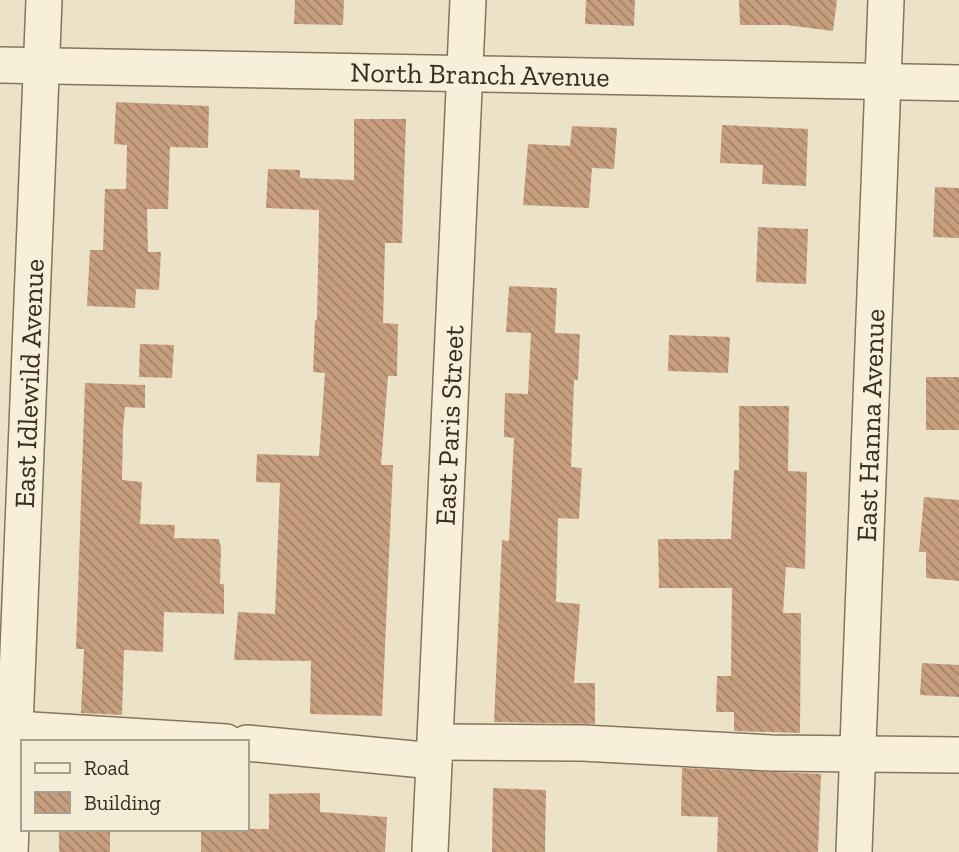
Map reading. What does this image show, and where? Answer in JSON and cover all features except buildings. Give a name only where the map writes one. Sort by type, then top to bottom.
[{"type":"street","name":"East Idlewild Avenue","points":[[10,852],[44,0]]},
{"type":"street","name":"East Paris Street","points":[[430,852],[468,0]]},
{"type":"street","name":"East Hanna Avenue","points":[[854,852],[886,0]]},
{"type":"street","name":"North Branch Avenue","points":[[0,65],[959,83]]},
{"type":"street","points":[[15,729],[194,740]]},
{"type":"street","points":[[248,743],[435,752],[570,743],[678,750],[959,755]]}]
